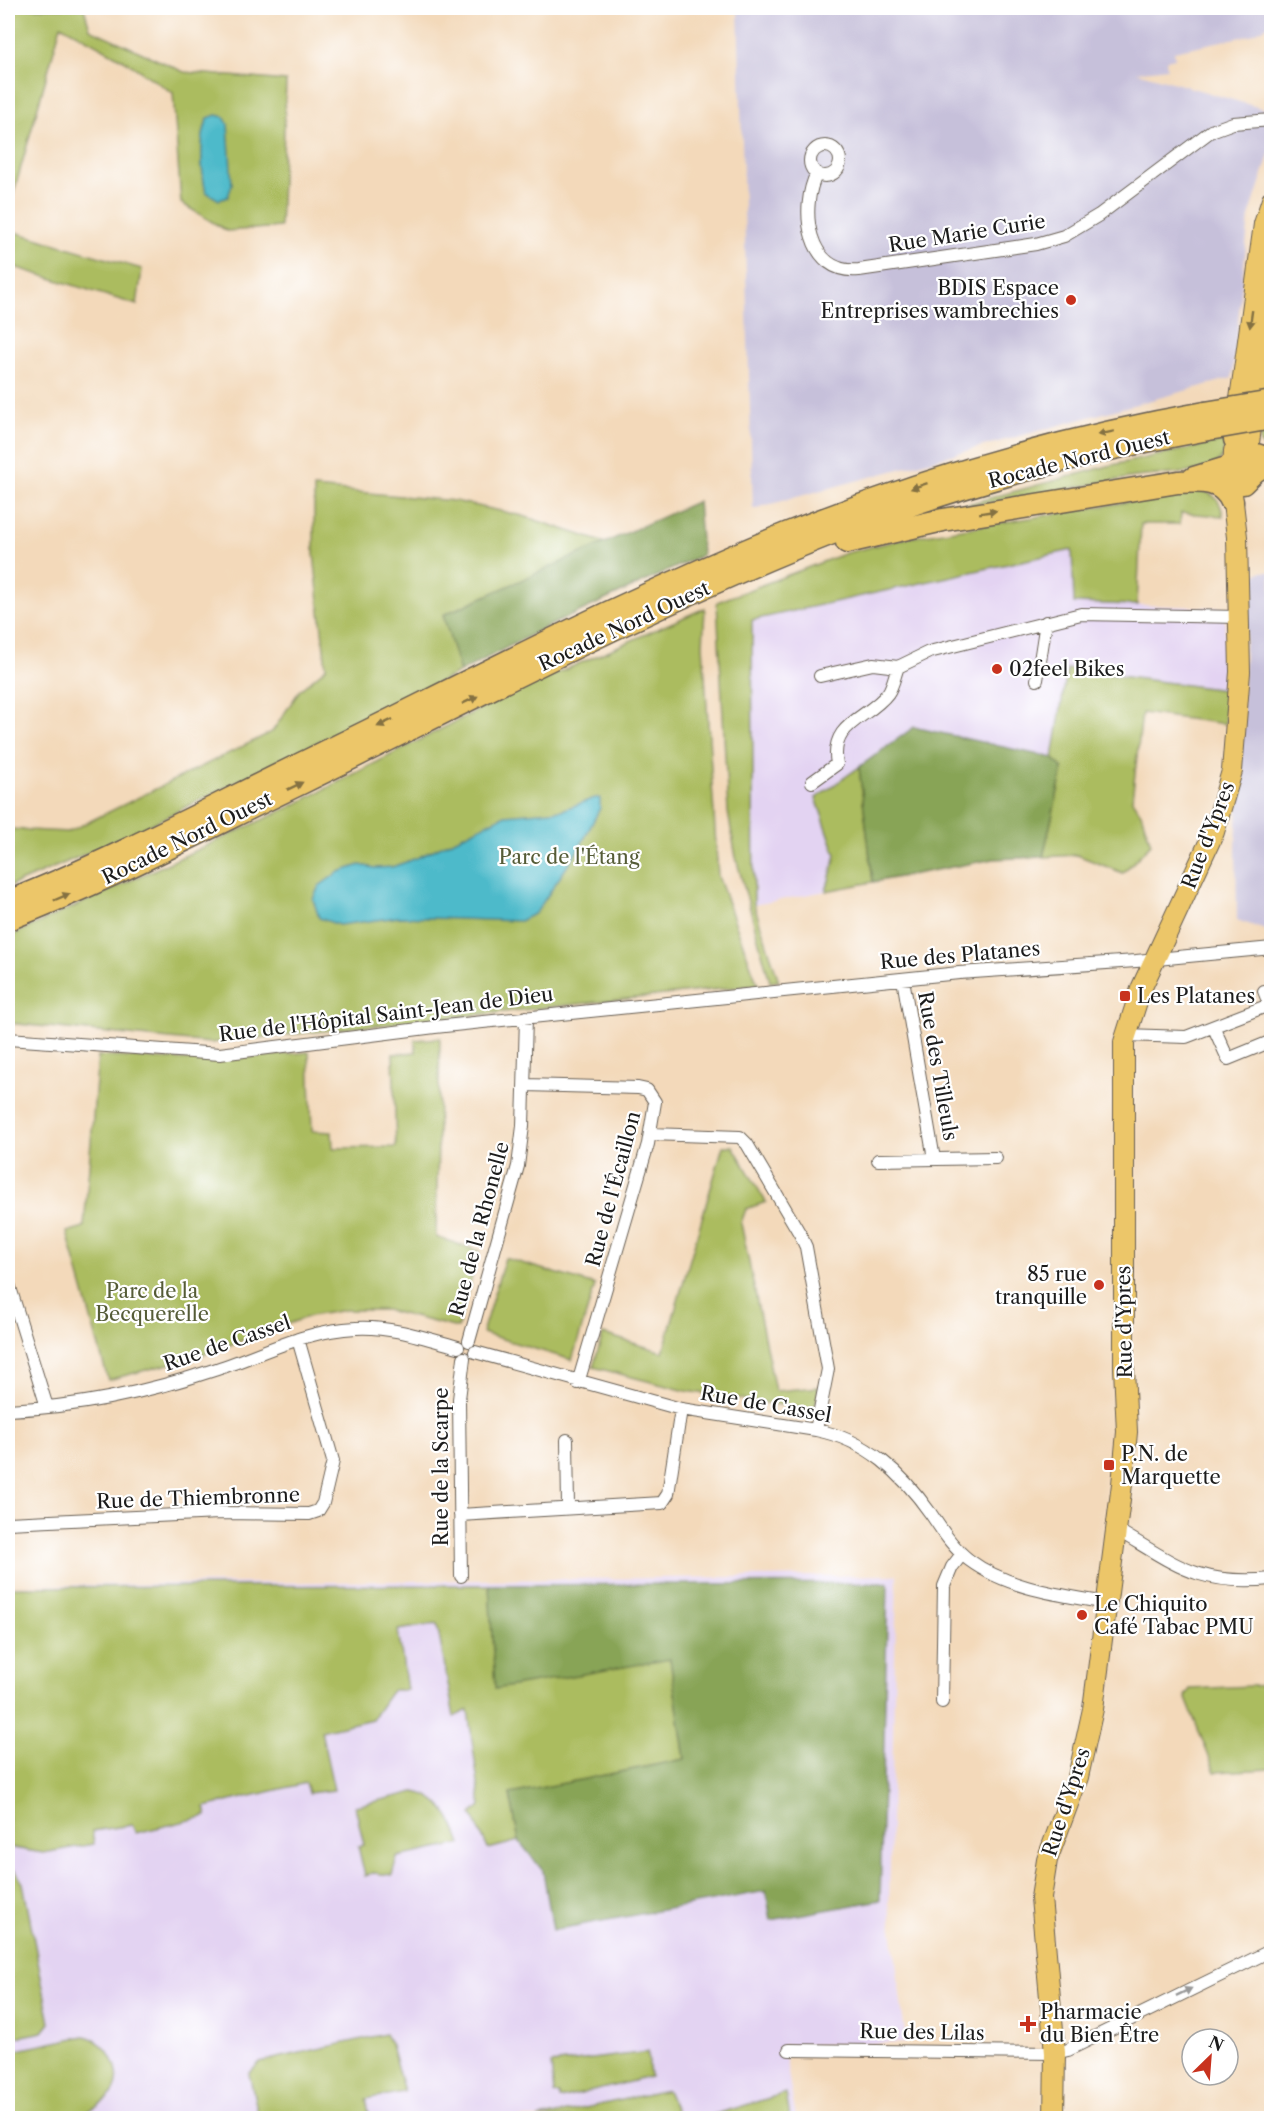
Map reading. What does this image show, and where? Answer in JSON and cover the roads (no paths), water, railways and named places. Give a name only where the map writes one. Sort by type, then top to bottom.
[{"type":"highway","name":"Rocade Nord Ouest","points":[[1204,421],[1272,402]]},
{"type":"highway","name":"Rocade Nord Ouest","points":[[8,902],[685,588],[741,566],[853,508],[938,479],[1077,440],[1204,421],[1272,418]]},
{"type":"highway","points":[[1240,466],[1255,471],[1272,461]]},
{"type":"highway","points":[[741,566],[943,519],[1178,482],[1240,466],[1272,461]]},
{"type":"highway","points":[[1178,482],[1197,481],[1216,484],[1226,491],[1240,466]]},
{"type":"highway","name":"Rocade Nord Ouest","points":[[8,919],[133,864],[685,588]]},
{"type":"main road","name":"Rue d'Ypres","points":[[1054,2118],[1055,2053],[1041,1913],[1042,1886],[1051,1846],[1078,1777],[1098,1683],[1127,1432],[1124,1314],[1123,1058],[1125,1035],[1134,1005],[1214,832],[1230,780],[1240,692],[1237,537],[1240,466],[1264,224],[1272,200]]},
{"type":"main road","name":"Rue d'Ypres","points":[[1240,466],[1272,279]]},
{"type":"street","name":"Rue Marie Curie","points":[[817,173],[807,205],[815,244],[834,265],[846,270],[859,270],[1036,244],[1064,236],[1099,215],[1203,135],[1225,125],[1272,120]]},
{"type":"street","name":"Rue Marie Curie","points":[[1247,122],[1272,124]]},
{"type":"street","points":[[820,675],[873,664],[898,667],[929,652],[1081,614],[1240,617]]},
{"type":"street","points":[[1037,680],[1046,622]]},
{"type":"street","points":[[812,782],[837,764],[835,754],[844,726],[888,693],[898,667]]},
{"type":"street","name":"Rue des Platanes","points":[[769,993],[903,979],[1155,960],[1272,948]]},
{"type":"street","name":"Rue des Tilleuls","points":[[903,979],[934,1160]]},
{"type":"street","points":[[1125,1035],[1178,1038],[1214,1028],[1270,1008],[1264,991]]},
{"type":"street","name":"Rue de l'Hôpital Saint-Jean de Dieu","points":[[8,1039],[220,1054],[526,1017],[769,993]]},
{"type":"street","name":"Rue de la Rhonelle","points":[[466,1350],[516,1180],[523,1138],[526,1017]]},
{"type":"street","points":[[1214,1028],[1227,1059],[1272,1041]]},
{"type":"street","name":"Rue de l'Écaillon","points":[[525,1085],[638,1088],[647,1090],[655,1102],[650,1134],[578,1383]]},
{"type":"street","points":[[650,1134],[740,1137],[747,1144],[800,1234],[806,1247],[828,1369],[816,1430]]},
{"type":"street","name":"Rue des Tilleuls","points":[[878,1160],[996,1158]]},
{"type":"street","points":[[8,1281],[46,1407]]},
{"type":"street","name":"Rue de Cassel","points":[[8,1410],[109,1398],[164,1385],[322,1332],[370,1328],[402,1332],[578,1383],[681,1409],[816,1430],[866,1449],[891,1466],[912,1488],[962,1554],[989,1572],[1035,1590],[1107,1604]]},
{"type":"street","name":"Rue de Thiembronne","points":[[8,1523],[219,1514],[309,1514],[318,1511],[323,1503],[333,1461],[298,1339]]},
{"type":"street","name":"Rue de la Scarpe","points":[[461,1576],[459,1391],[466,1350]]},
{"type":"street","points":[[460,1515],[568,1507],[651,1506],[666,1500],[681,1409]]},
{"type":"street","points":[[567,1440],[568,1507]]},
{"type":"street","points":[[1117,1530],[1181,1568],[1206,1578],[1272,1579]]},
{"type":"street","points":[[942,1702],[944,1586],[952,1567],[962,1554]]},
{"type":"street","points":[[1055,2053],[1068,2050],[1272,1950]]},
{"type":"street","name":"Rue des Lilas","points":[[789,2050],[1055,2053]]},
{"type":"water","points":[[216,115],[224,117],[228,124],[232,185],[228,197],[219,200],[206,192],[202,164],[205,126],[208,118]]},
{"type":"water","points":[[600,798],[600,808],[580,847],[536,913],[520,921],[399,917],[339,925],[319,918],[313,899],[319,886],[339,872],[360,865],[375,868],[392,867],[417,858],[505,815],[562,810]]},
{"type":"place","name":"BDIS Espace Entreprises wambrechies","points":[[1071,300]]},
{"type":"place","name":"02feel Bikes","points":[[997,669]]},
{"type":"place","name":"Les Platanes","points":[[1125,996]]},
{"type":"place","name":"85 rue tranquille","points":[[1099,1285]]},
{"type":"place","name":"P.N. de Marquette","points":[[1109,1465]]},
{"type":"place","name":"Le Chiquito Café Tabac PMU","points":[[1082,1615]]},
{"type":"place","name":"Pharmacie du Bien Être","points":[[1028,2024]]},
{"type":"park label","name":"Parc de l'Étang","points":[[569,857]]},
{"type":"park label","name":"Parc de la Becquerelle","points":[[152,1302]]}]
